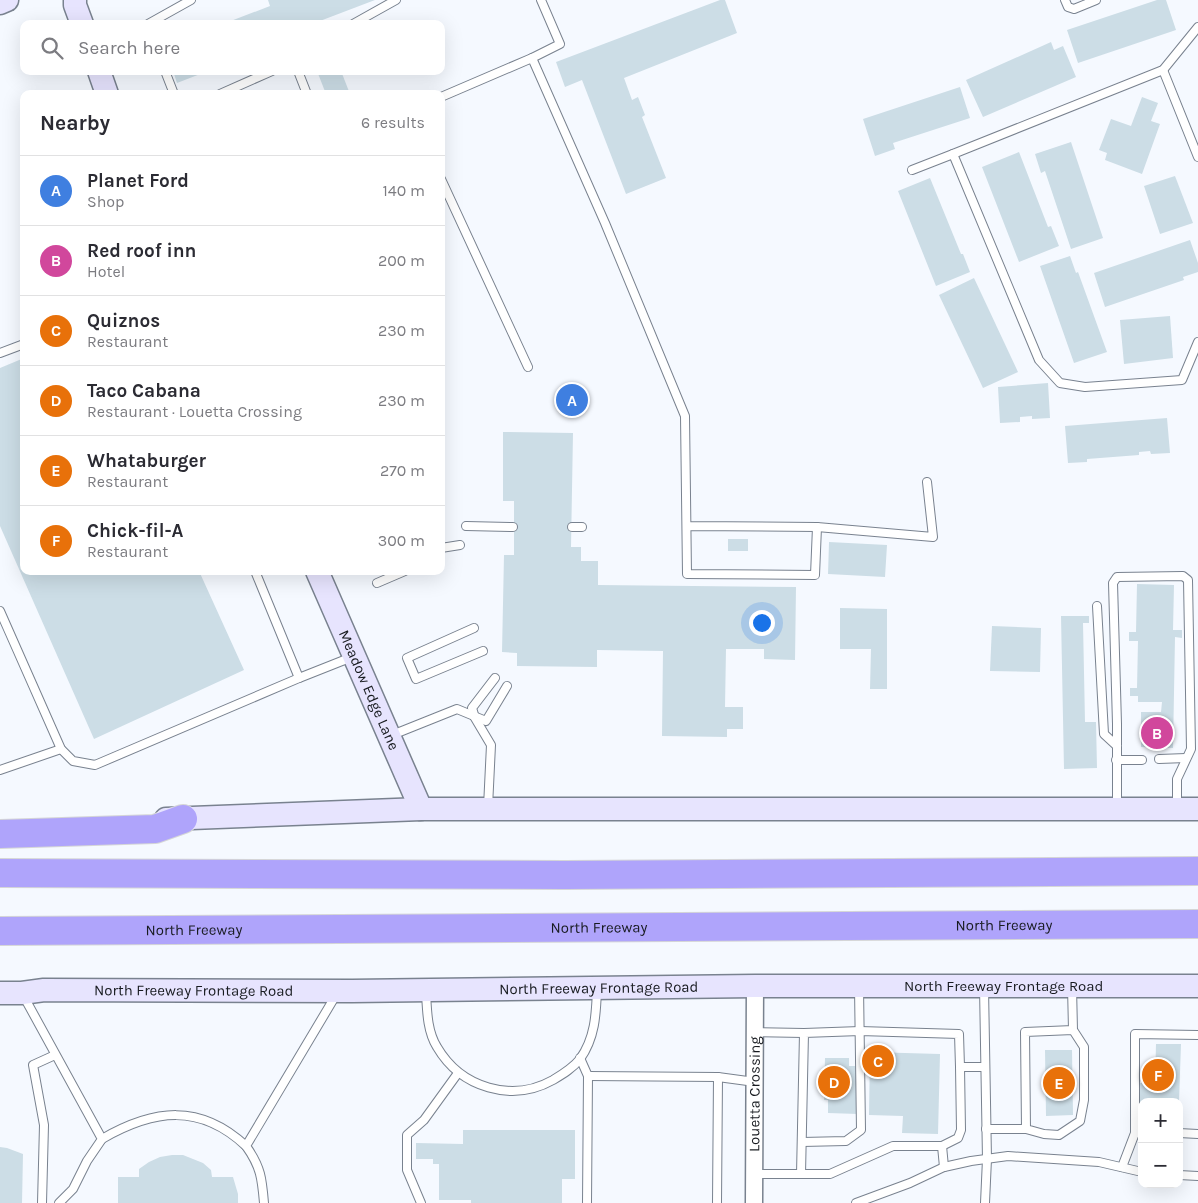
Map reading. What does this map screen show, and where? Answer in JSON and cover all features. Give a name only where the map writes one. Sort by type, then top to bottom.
[{"type":"highway","points":[[0,834],[155,829],[183,819]]},
{"type":"highway","points":[[0,873],[564,875],[1198,871]]},
{"type":"highway","name":"North Freeway","points":[[0,931],[1198,924]]},
{"type":"main road","points":[[0,3],[8,0]]},
{"type":"main road","points":[[75,0],[81,20]]},
{"type":"main road","points":[[100,75],[106,90]]},
{"type":"main road","name":"Meadow Edge Lane","points":[[319,575],[421,809]]},
{"type":"main road","points":[[0,821],[183,819],[421,809],[1187,809]]},
{"type":"main road","name":"North Freeway Frontage Road","points":[[11,993],[44,990],[339,991],[859,985],[1198,986]]},
{"type":"street","name":"Louetta Crossing","points":[[754,1203],[755,986]]},
{"type":"lane","points":[[155,20],[190,0]]},
{"type":"lane","points":[[360,20],[396,0]]},
{"type":"lane","points":[[445,95],[560,44],[541,0]]},
{"type":"lane","points":[[1065,0],[1068,7],[1074,9],[1096,0]]},
{"type":"lane","points":[[912,170],[1163,70],[1198,27]]},
{"type":"lane","points":[[532,58],[605,223],[685,416],[687,574],[815,575],[817,527]]},
{"type":"lane","points":[[1163,70],[1198,157]]},
{"type":"lane","points":[[167,75],[172,90]]},
{"type":"lane","points":[[229,90],[263,75]]},
{"type":"lane","points":[[300,75],[305,90]]},
{"type":"lane","points":[[953,154],[1039,360],[1060,384],[1084,387],[1182,380],[1198,342]]},
{"type":"lane","points":[[445,188],[528,367]]},
{"type":"lane","points":[[0,354],[20,346]]},
{"type":"lane","points":[[687,526],[817,527],[933,537],[927,482]]},
{"type":"lane","points":[[466,526],[513,527]]},
{"type":"lane","points":[[572,527],[582,527]]},
{"type":"lane","points":[[445,547],[460,544]]},
{"type":"lane","points":[[256,575],[299,678]]},
{"type":"lane","points":[[377,583],[396,575]]},
{"type":"lane","points":[[1116,809],[1117,746],[1113,584],[1117,577],[1183,576],[1188,580],[1191,750],[1177,779],[1187,809]]},
{"type":"lane","points":[[1097,606],[1104,734],[1117,746]]},
{"type":"lane","points":[[0,611],[61,749],[73,761],[95,765],[299,678],[354,657]]},
{"type":"lane","points":[[474,628],[407,658],[416,679],[483,651]]},
{"type":"lane","points":[[488,809],[491,745],[475,718],[472,708],[495,678]]},
{"type":"lane","points":[[390,735],[457,710],[486,721],[506,686]]},
{"type":"lane","points":[[0,770],[61,749]]},
{"type":"lane","points":[[1159,759],[1186,758]]},
{"type":"lane","points":[[1116,760],[1142,760]]},
{"type":"lane","points":[[802,1142],[846,1141],[861,1130],[859,985]]},
{"type":"lane","points":[[984,985],[986,1203]]},
{"type":"lane","points":[[986,1130],[1026,1129],[1044,1134],[1059,1135],[1080,1122],[1084,1100],[1084,1048],[1073,1030],[1072,985]]},
{"type":"lane","points":[[426,990],[430,1031],[437,1047],[458,1073],[480,1086],[512,1091],[532,1089],[571,1069],[590,1040],[596,1020],[597,988]]},
{"type":"lane","points":[[246,1146],[339,991]]},
{"type":"lane","points":[[11,993],[55,1055],[102,1139]]},
{"type":"lane","points":[[1026,1129],[1025,1032],[1073,1030]]},
{"type":"lane","points":[[754,1174],[830,1174],[893,1146],[942,1146],[958,1138],[961,1130],[959,1034],[860,1031],[755,1032]]},
{"type":"lane","points":[[801,1174],[804,1033]]},
{"type":"lane","points":[[1122,1167],[1138,1133],[1135,1034],[1198,1035]]},
{"type":"lane","points":[[42,1203],[44,1125],[33,1065],[55,1055]]},
{"type":"lane","points":[[580,1058],[588,1076],[587,1203]]},
{"type":"lane","points":[[960,1067],[986,1067]]},
{"type":"lane","points":[[421,1203],[407,1170],[407,1134],[424,1120],[458,1073]]},
{"type":"lane","points":[[588,1076],[718,1077],[754,1082]]},
{"type":"lane","points":[[717,1203],[718,1077]]},
{"type":"lane","points":[[59,1203],[73,1189],[87,1161],[102,1139],[123,1127],[156,1116],[177,1115],[194,1116],[213,1122],[234,1135],[246,1146],[256,1160],[262,1180],[264,1203]]},
{"type":"lane","points":[[1183,1134],[1198,1134]]},
{"type":"lane","points":[[942,1146],[944,1167]]},
{"type":"lane","points":[[856,1203],[910,1183],[944,1167],[1008,1156],[1089,1161],[1138,1171]]},
{"type":"lane","points":[[1183,1175],[1198,1176]]},
{"type":"building","points":[[268,0],[375,0],[322,20],[233,20],[270,6]]},
{"type":"building","points":[[720,0],[725,0],[737,33],[624,78],[632,100],[638,97],[645,115],[642,117],[666,178],[626,194],[582,80],[565,87],[556,62]]},
{"type":"building","points":[[1157,0],[1166,0],[1176,30],[1078,63],[1067,30]]},
{"type":"building","points":[[1051,42],[1054,50],[1063,46],[1076,77],[983,117],[966,80]]},
{"type":"building","points":[[174,75],[198,75],[177,83]]},
{"type":"building","points":[[319,75],[343,75],[348,90],[324,90]]},
{"type":"building","points":[[960,87],[970,118],[893,143],[895,149],[875,156],[863,119]]},
{"type":"building","points":[[1142,97],[1158,103],[1151,121],[1160,124],[1142,174],[1105,160],[1107,153],[1099,150],[1111,119],[1131,126]]},
{"type":"building","points":[[1071,142],[1103,238],[1071,249],[1045,171],[1041,173],[1035,154]]},
{"type":"building","points":[[1019,152],[1048,227],[1051,226],[1059,246],[1019,262],[982,167]]},
{"type":"building","points":[[1175,176],[1193,223],[1160,234],[1144,186]]},
{"type":"building","points":[[930,178],[970,272],[936,286],[898,191]]},
{"type":"building","points":[[1190,240],[1198,263],[1198,272],[1183,277],[1184,280],[1105,307],[1094,273]]},
{"type":"building","points":[[1070,256],[1076,273],[1078,272],[1107,352],[1074,363],[1040,266]]},
{"type":"building","points":[[974,278],[1018,372],[983,388],[939,295]]},
{"type":"building","points":[[1170,316],[1173,358],[1124,364],[1120,320]]},
{"type":"building","points":[[20,360],[20,571],[0,526],[0,368]]},
{"type":"building","points":[[1048,383],[1050,418],[1032,419],[1032,416],[1020,417],[1020,422],[1000,423],[998,387]]},
{"type":"building","points":[[1167,418],[1170,453],[1151,454],[1150,451],[1139,452],[1139,455],[1087,459],[1087,462],[1068,463],[1065,426]]},
{"type":"building","points":[[503,432],[573,433],[571,547],[581,547],[581,561],[598,561],[598,585],[796,587],[795,660],[764,659],[764,649],[726,649],[725,707],[743,707],[743,729],[727,729],[727,737],[662,736],[663,651],[597,650],[597,667],[517,666],[517,653],[502,652],[504,555],[514,555],[514,501],[503,501]]},
{"type":"building","points":[[728,539],[748,539],[748,551],[728,551]]},
{"type":"building","points":[[829,542],[887,545],[885,577],[828,574]]},
{"type":"building","points":[[22,575],[201,575],[244,670],[94,739]]},
{"type":"building","points":[[1137,584],[1174,585],[1173,630],[1182,630],[1182,638],[1175,637],[1173,748],[1141,747],[1141,712],[1161,712],[1162,702],[1138,702],[1138,696],[1130,696],[1130,688],[1137,688],[1138,641],[1129,641],[1129,632],[1136,632]]},
{"type":"building","points":[[840,608],[887,609],[887,689],[870,689],[871,649],[840,649]]},
{"type":"building","points":[[1061,616],[1089,616],[1089,623],[1083,623],[1085,722],[1096,722],[1097,768],[1064,769]]},
{"type":"building","points":[[992,626],[1041,628],[1040,672],[990,671]]},
{"type":"building","points":[[1156,1044],[1181,1044],[1179,1098],[1138,1098],[1138,1103],[1136,1103],[1137,1083],[1155,1083]]},
{"type":"building","points":[[1045,1050],[1072,1050],[1073,1115],[1046,1116]]},
{"type":"building","points":[[870,1052],[940,1054],[938,1134],[902,1133],[903,1116],[869,1115]]},
{"type":"building","points":[[825,1058],[849,1058],[849,1066],[860,1066],[858,1114],[828,1113],[828,1100],[824,1100]]},
{"type":"building","points":[[463,1130],[575,1130],[575,1179],[562,1179],[562,1203],[471,1203],[471,1200],[439,1200],[439,1164],[433,1164],[433,1159],[416,1159],[416,1143],[463,1144]]},
{"type":"building","points":[[0,1147],[23,1154],[22,1203],[0,1203]]},
{"type":"building","points":[[183,1155],[203,1163],[211,1170],[212,1177],[233,1177],[238,1194],[238,1203],[118,1203],[118,1177],[139,1177],[139,1169],[149,1162],[160,1157]]},
{"type":"place","name":"Planet Ford","points":[[572,400]]},
{"type":"place","name":"Red roof inn","points":[[1157,733]]},
{"type":"place","name":"Quiznos","points":[[878,1061]]},
{"type":"place","name":"Chick-fil-A","points":[[1158,1075]]},
{"type":"place","name":"Taco Cabana","points":[[834,1082]]},
{"type":"place","name":"Whataburger","points":[[1059,1083]]}]
